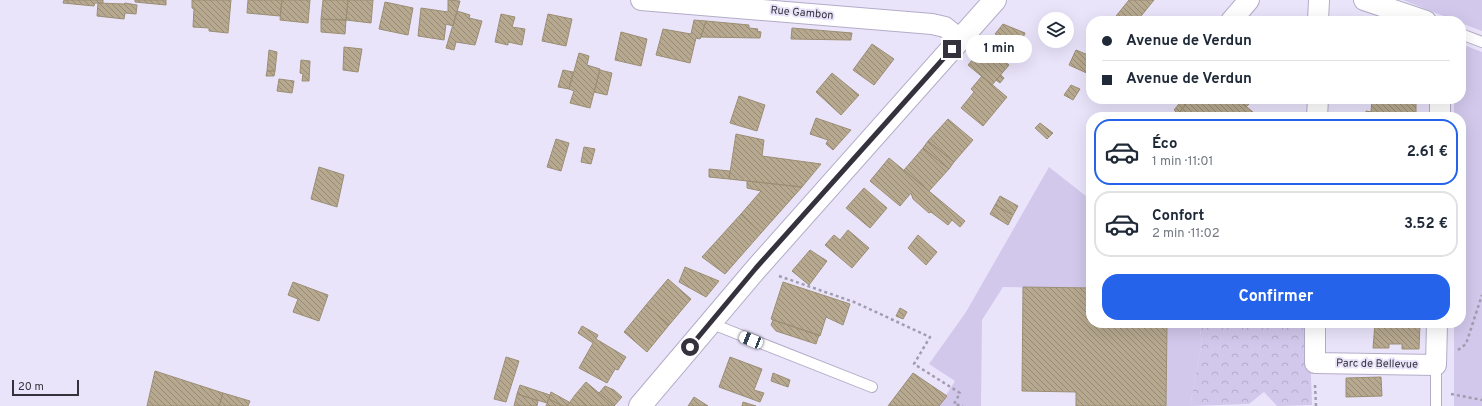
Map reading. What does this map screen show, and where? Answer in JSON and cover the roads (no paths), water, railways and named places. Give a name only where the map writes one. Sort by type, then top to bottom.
[{"type":"main road","points":[[640,406],[756,268],[995,0]]},
{"type":"street","name":"Rue Gambon","points":[[641,0],[932,24],[945,27],[960,39]]},
{"type":"street","points":[[1235,16],[1249,0]]},
{"type":"street","points":[[1318,16],[1319,0]]},
{"type":"street","points":[[1364,0],[1411,16]]},
{"type":"street","name":"Parc de Bellevue","points":[[1315,328],[1315,363],[1436,366]]},
{"type":"street","points":[[1436,366],[1437,328]]},
{"type":"lane","points":[[1466,36],[1482,42]]},
{"type":"lane","points":[[710,323],[872,387]]},
{"type":"lane","points":[[1436,366],[1436,406]]}]
